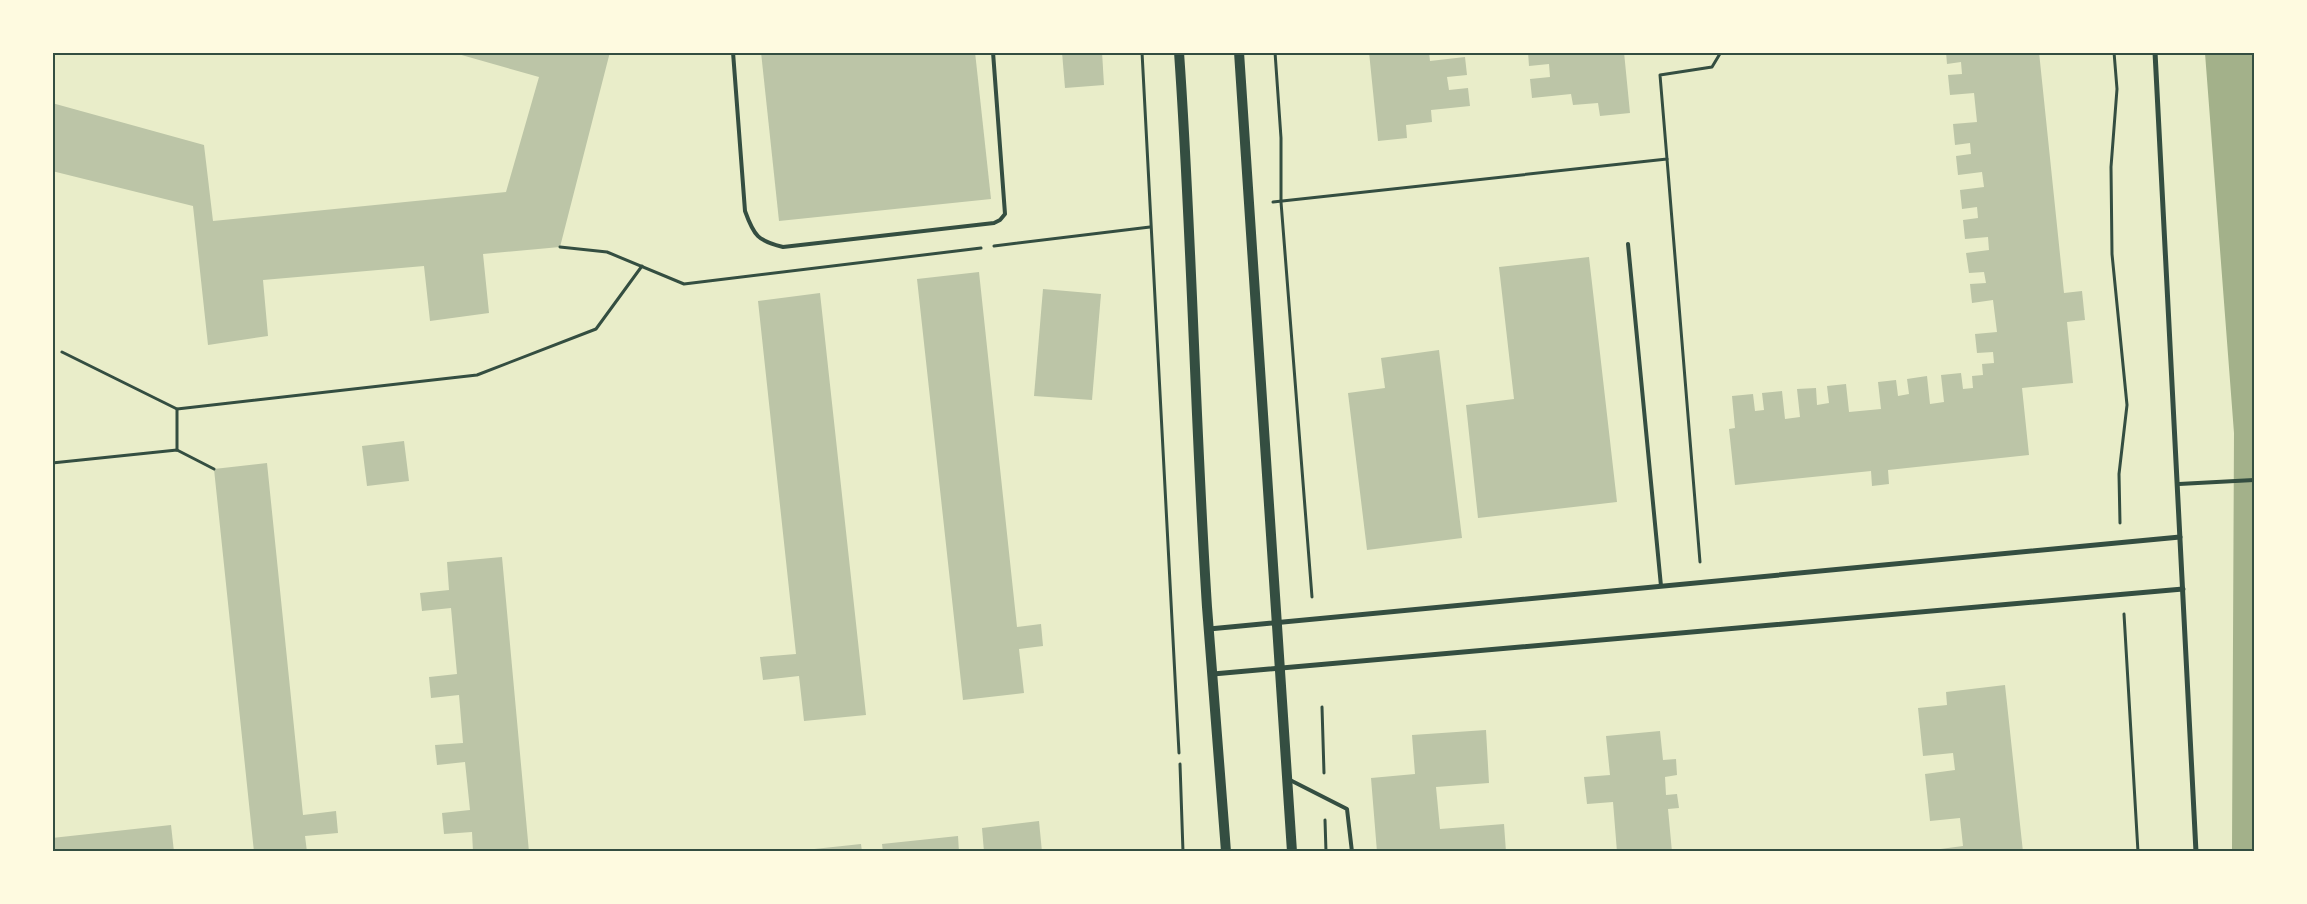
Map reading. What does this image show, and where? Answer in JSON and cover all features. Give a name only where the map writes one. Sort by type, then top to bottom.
[{"type":"main road","points":[[1179,52],[1186,148],[1190,272],[1209,629],[1226,852]]},
{"type":"main road","points":[[1239,52],[1292,852]]},
{"type":"street","points":[[2155,52],[2179,484],[2196,852]]},
{"type":"street","points":[[1209,629],[2180,537]]},
{"type":"street","points":[[1213,674],[2183,589]]},
{"type":"lane","points":[[733,52],[745,212],[752,231],[764,243],[783,247],[985,224],[1000,220],[1005,214],[993,52]]},
{"type":"lane","points":[[1628,244],[1662,586]]},
{"type":"lane","points":[[2179,484],[2254,480]]},
{"type":"lane","points":[[1288,779],[1347,809],[1352,852]]},
{"type":"path","points":[[1142,52],[1179,753]]},
{"type":"path","points":[[1275,52],[1281,138],[1281,202],[1312,597]]},
{"type":"path","points":[[1702,582],[1660,75],[1712,67],[1721,52]]},
{"type":"path","points":[[2114,52],[2117,89],[2111,167],[2112,254],[2127,405],[2119,474],[2120,542]]},
{"type":"path","points":[[1250,204],[1667,159]]},
{"type":"path","points":[[62,352],[176,409],[477,375],[596,329],[642,266]]},
{"type":"path","points":[[176,409],[177,450]]},
{"type":"path","points":[[52,463],[177,450],[214,469]]},
{"type":"path","points":[[2122,594],[2138,852]]},
{"type":"path","points":[[1180,764],[1183,852]]},
{"type":"shaded area","points":[[2205,53],[2254,53],[2254,851],[2232,851],[2234,433]]},
{"type":"building","points":[[451,52],[610,52],[560,247],[483,254],[489,313],[430,321],[424,266],[263,280],[268,336],[208,345],[193,206],[52,171],[52,103],[204,145],[213,221],[506,192],[539,77]]},
{"type":"building","points":[[761,52],[975,52],[991,199],[779,221]]},
{"type":"building","points":[[1062,52],[1102,52],[1104,85],[1065,88]]},
{"type":"building","points":[[1369,52],[1429,52],[1430,61],[1465,57],[1467,75],[1447,77],[1449,90],[1468,88],[1470,106],[1431,110],[1432,122],[1406,125],[1407,138],[1378,141]]},
{"type":"building","points":[[1528,52],[1624,52],[1630,113],[1600,116],[1598,103],[1573,105],[1571,94],[1532,98],[1530,79],[1550,77],[1549,64],[1529,66]]},
{"type":"building","points":[[1946,52],[2039,52],[2064,293],[2082,291],[2085,320],[2067,322],[2073,383],[2022,388],[2029,455],[1888,470],[1889,484],[1872,486],[1871,471],[1735,485],[1729,429],[1735,428],[1732,396],[1753,394],[1755,411],[1764,410],[1762,393],[1782,391],[1785,419],[1800,417],[1797,389],[1816,388],[1817,405],[1829,403],[1827,386],[1846,384],[1849,412],[1881,409],[1878,382],[1896,380],[1898,396],[1909,394],[1907,379],[1927,376],[1930,404],[1944,402],[1941,375],[1961,373],[1963,389],[1973,388],[1972,376],[1983,375],[1982,364],[1994,363],[1993,352],[1977,353],[1975,334],[1997,332],[1993,300],[1972,303],[1970,284],[1986,283],[1984,272],[1969,273],[1966,253],[1989,250],[1988,237],[1965,239],[1963,220],[1978,218],[1977,207],[1962,209],[1960,190],[1984,187],[1982,172],[1958,175],[1956,156],[1971,154],[1970,143],[1955,145],[1953,124],[1977,122],[1974,93],[1950,95],[1948,75],[1962,74],[1961,62],[1947,64]]},
{"type":"building","points":[[1589,257],[1617,502],[1478,518],[1466,405],[1514,399],[1499,267]]},
{"type":"building","points":[[979,272],[1017,627],[1041,624],[1043,646],[1019,649],[1024,693],[963,700],[917,279]]},
{"type":"building","points":[[1043,289],[1101,294],[1092,400],[1034,396]]},
{"type":"building","points":[[820,293],[866,715],[804,721],[799,676],[763,680],[760,657],[796,654],[758,301]]},
{"type":"building","points":[[1439,350],[1462,538],[1367,550],[1348,393],[1385,388],[1381,358]]},
{"type":"building","points":[[404,441],[409,481],[367,486],[362,446]]},
{"type":"building","points":[[267,463],[303,815],[336,811],[338,833],[305,836],[307,852],[254,852],[214,469]]},
{"type":"building","points":[[502,557],[529,852],[473,852],[472,832],[444,834],[442,813],[470,810],[465,762],[437,765],[435,745],[463,743],[459,695],[431,698],[429,677],[457,674],[451,608],[422,611],[420,593],[449,590],[447,562]]},
{"type":"building","points":[[2005,685],[2023,852],[1933,852],[1933,850],[1963,846],[1960,818],[1930,821],[1925,774],[1955,770],[1953,753],[1923,756],[1918,708],[1947,705],[1946,692]]},
{"type":"building","points":[[1486,730],[1489,783],[1436,787],[1440,829],[1504,824],[1506,852],[1377,852],[1371,778],[1415,774],[1412,735]]},
{"type":"building","points":[[1660,731],[1663,760],[1676,759],[1677,775],[1665,777],[1666,795],[1677,794],[1679,808],[1668,809],[1672,852],[1617,852],[1613,802],[1587,804],[1584,777],[1610,775],[1606,736]]},
{"type":"building","points":[[1039,821],[1042,852],[984,852],[982,828]]},
{"type":"building","points":[[171,825],[174,852],[52,852],[52,838]]},
{"type":"building","points":[[958,836],[959,852],[883,852],[882,844]]},
{"type":"building","points":[[861,844],[862,852],[805,852],[805,850]]}]
